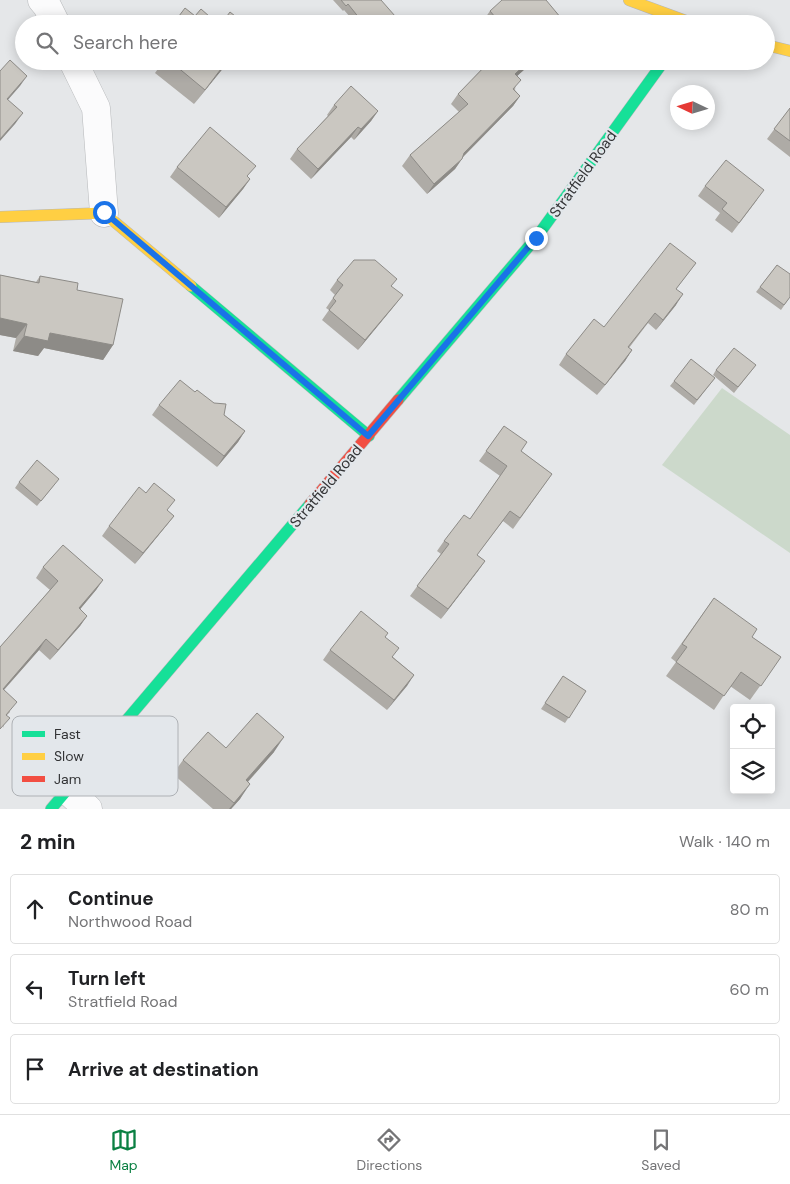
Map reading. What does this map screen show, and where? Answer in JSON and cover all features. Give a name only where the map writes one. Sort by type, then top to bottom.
[{"type":"main road","points":[[629,0],[668,15]]},
{"type":"main road","points":[[692,15],[694,7]]},
{"type":"main road","points":[[775,47],[790,51]]},
{"type":"main road","name":"Stratfield Road","points":[[130,716],[536,238],[657,70]]},
{"type":"main road","points":[[0,217],[104,212],[368,436]]},
{"type":"street","points":[[42,0],[52,15]]},
{"type":"street","points":[[78,70],[96,108],[104,212]]},
{"type":"street","points":[[59,800],[88,809]]},
{"type":"green space","points":[[722,388],[790,435],[790,553],[662,465]]},
{"type":"building","points":[[341,0],[381,0],[394,15],[357,15],[348,4],[346,6]]},
{"type":"building","points":[[502,0],[546,0],[558,15],[493,15],[490,11]]},
{"type":"building","points":[[185,8],[194,15],[180,15]]},
{"type":"building","points":[[201,9],[208,15],[196,15]]},
{"type":"building","points":[[10,60],[15,65],[15,70],[21,70],[27,76],[7,99],[23,113],[0,139],[0,71]]},
{"type":"building","points":[[181,70],[220,70],[205,90]]},
{"type":"building","points":[[481,70],[519,70],[515,74],[521,80],[513,89],[520,96],[464,153],[462,159],[434,184],[410,155],[468,104],[458,94]]},
{"type":"building","points":[[351,86],[378,111],[361,129],[358,127],[318,169],[297,149],[337,107],[334,105]]},
{"type":"building","points":[[790,108],[790,141],[774,129]]},
{"type":"building","points":[[210,127],[256,166],[247,176],[250,179],[226,207],[177,167]]},
{"type":"building","points":[[726,160],[764,190],[739,223],[722,209],[727,203],[705,186]]},
{"type":"building","points":[[670,243],[696,263],[676,289],[683,294],[663,320],[655,313],[628,347],[632,350],[605,385],[566,354],[594,319],[604,327]]},
{"type":"building","points":[[354,260],[375,260],[397,279],[391,286],[403,295],[365,340],[329,310],[336,301],[333,298],[343,285],[337,280]]},
{"type":"building","points":[[777,265],[790,274],[790,297],[784,305],[760,287]]},
{"type":"building","points":[[0,275],[39,283],[40,276],[78,283],[77,290],[123,299],[113,345],[50,333],[48,341],[24,336],[27,324],[0,318]]},
{"type":"building","points":[[734,348],[756,365],[738,387],[716,370]]},
{"type":"building","points":[[691,359],[715,378],[697,400],[674,381]]},
{"type":"building","points":[[180,380],[195,392],[197,390],[214,403],[226,404],[224,415],[245,431],[224,456],[159,405]]},
{"type":"building","points":[[504,426],[527,442],[521,451],[552,474],[520,518],[510,511],[477,555],[485,561],[448,609],[417,586],[449,544],[444,541],[464,515],[470,519],[507,466],[486,451]]},
{"type":"building","points":[[37,460],[59,479],[41,501],[19,482]]},
{"type":"building","points":[[154,483],[175,500],[167,510],[174,516],[143,553],[109,526],[139,487],[146,493]]},
{"type":"building","points":[[63,545],[103,580],[79,608],[87,616],[58,650],[46,639],[3,689],[17,702],[6,715],[10,718],[0,729],[0,647],[58,581],[43,567]]},
{"type":"building","points":[[714,598],[757,629],[752,637],[781,657],[761,686],[741,672],[724,696],[676,662],[687,647],[682,644]]},
{"type":"building","points":[[361,611],[388,633],[385,637],[399,648],[392,657],[414,675],[394,700],[330,650]]},
{"type":"building","points":[[563,676],[586,691],[569,718],[545,703]]},
{"type":"building","points":[[257,713],[284,737],[246,780],[250,784],[234,803],[183,760],[208,732],[226,748]]},
{"type":"traffic: fast","points":[[398,400],[536,238],[657,70]]},
{"type":"traffic: fast","points":[[191,286],[369,436]]},
{"type":"traffic: fast","points":[[130,716],[310,504]]},
{"type":"traffic: fast","points":[[51,809],[62,796]]},
{"type":"traffic: slow","points":[[629,0],[670,15]]},
{"type":"traffic: slow","points":[[775,47],[790,51]]},
{"type":"traffic: slow","points":[[0,217],[104,213],[191,286]]},
{"type":"traffic: jam","points":[[310,504],[398,400]]},
{"type":"route","points":[[104,212],[368,436],[536,238]]}]
